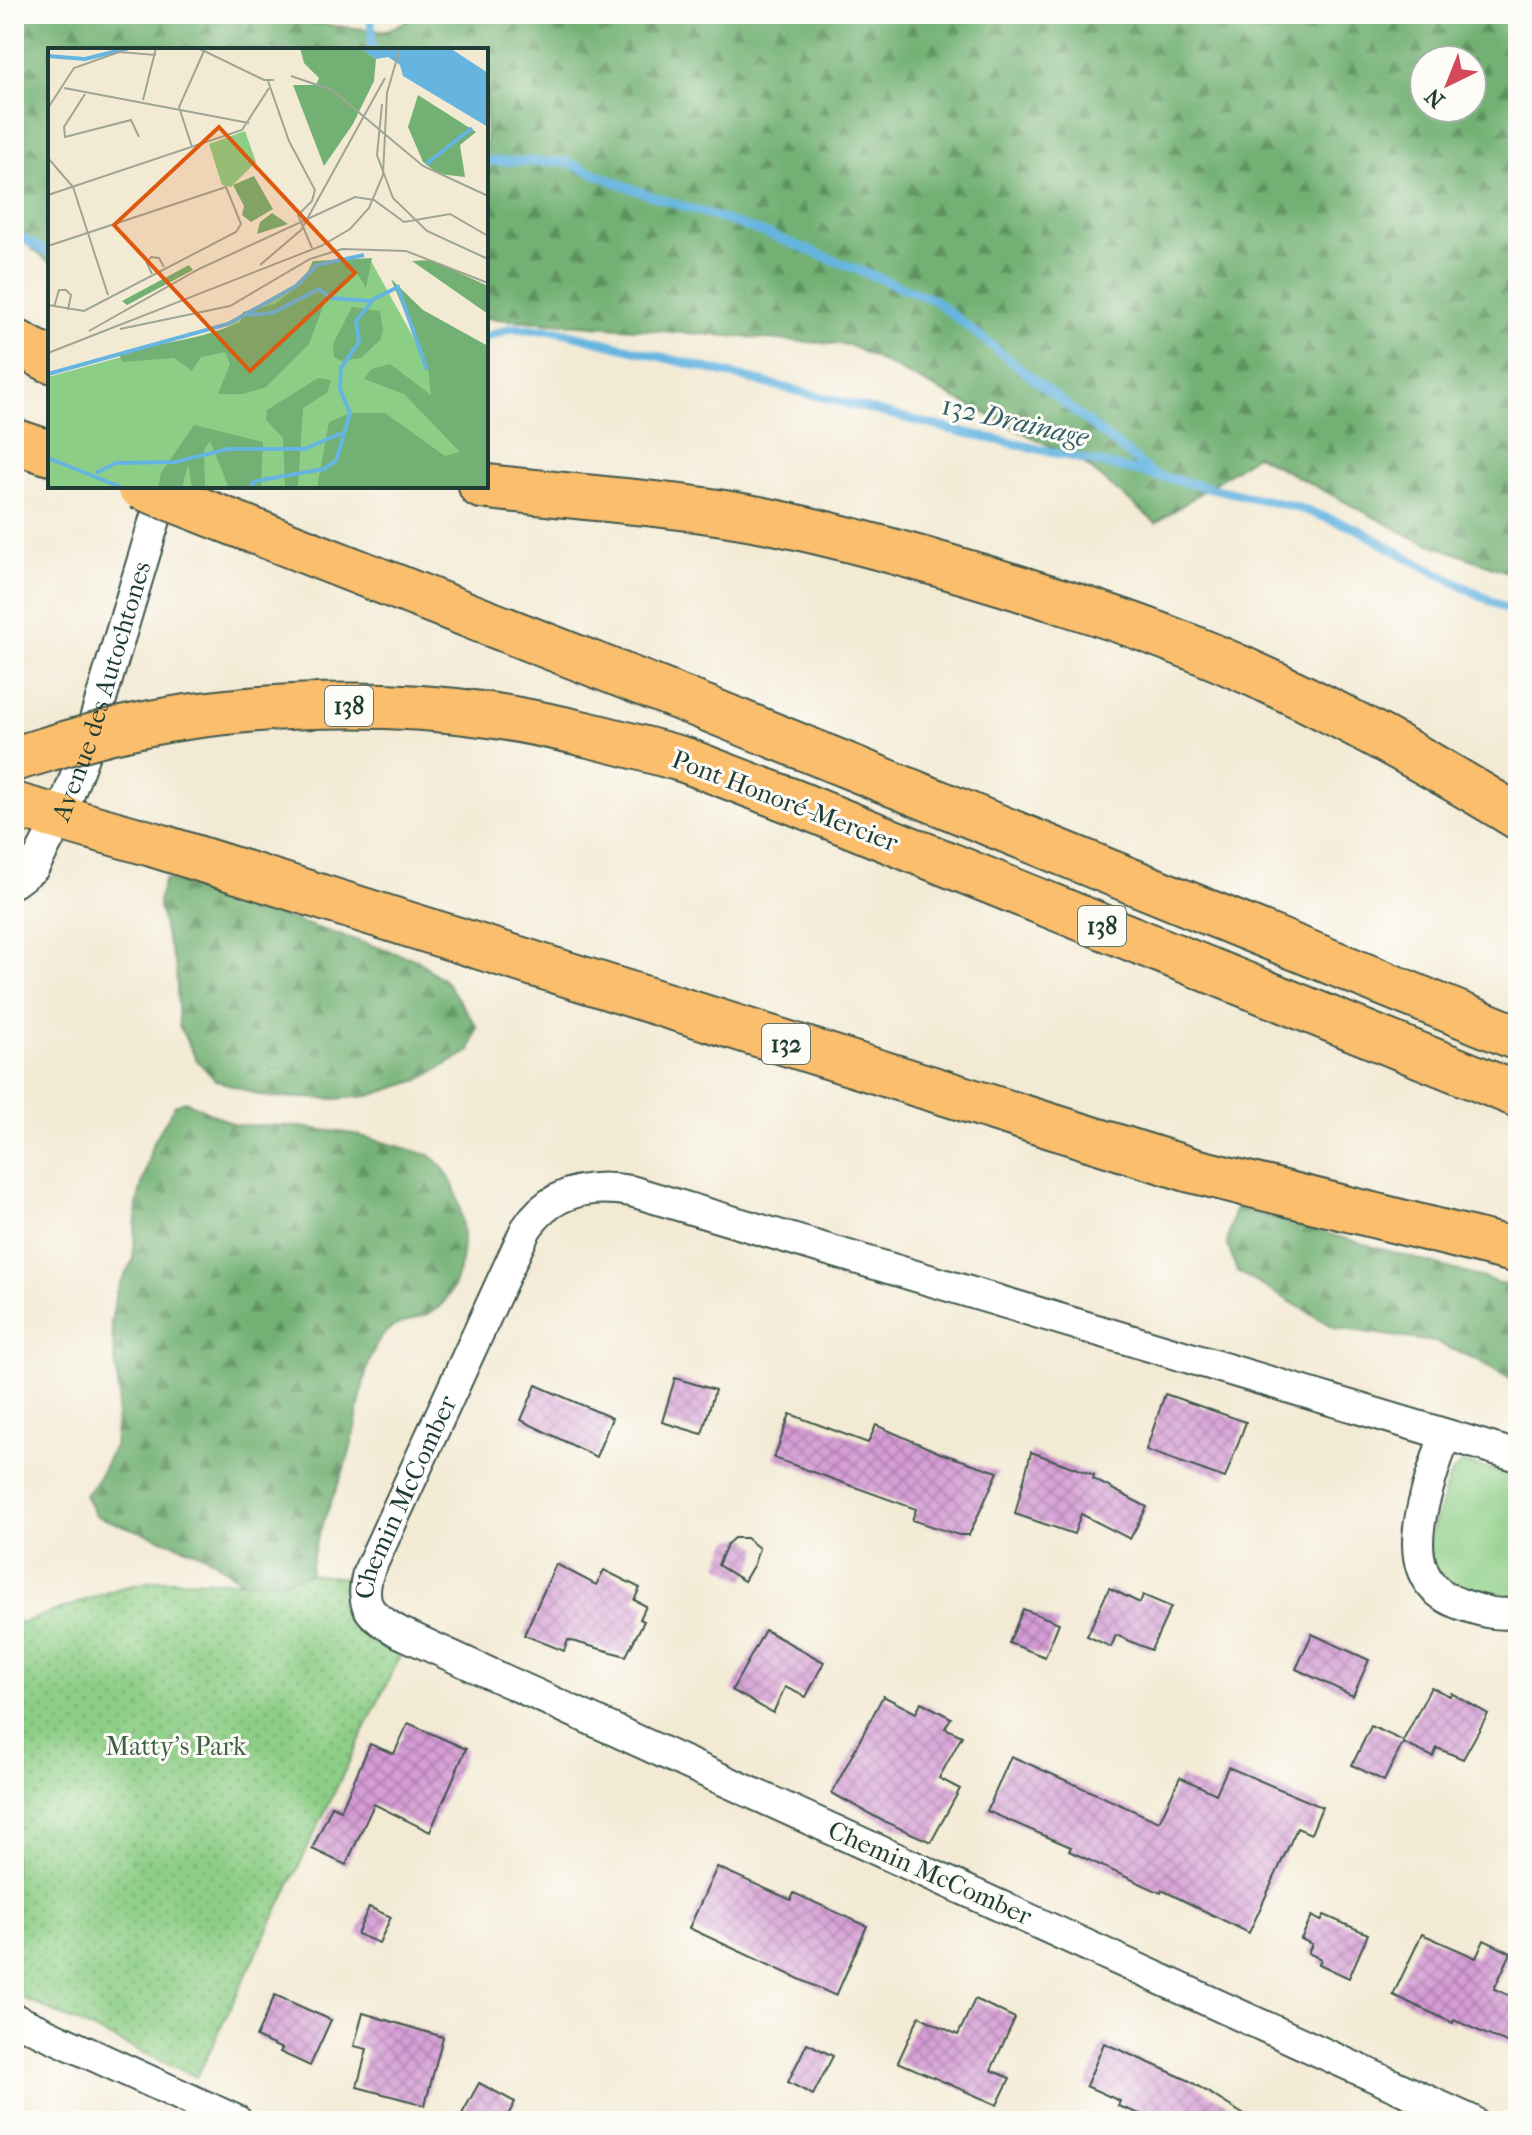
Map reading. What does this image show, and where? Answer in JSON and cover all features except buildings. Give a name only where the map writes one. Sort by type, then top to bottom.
[{"type":"highway","points":[[14,341],[48,359]]},
{"type":"highway","points":[[14,441],[48,452]]},
{"type":"highway","points":[[488,487],[666,505],[767,521],[885,549],[1059,601],[1157,633],[1281,688],[1394,745],[1518,817]]},
{"type":"highway","name":"Pont Honoré-Mercier","points":[[144,488],[708,709],[1518,1038]]},
{"type":"highway","name":"Pont Honoré-Mercier","points":[[14,759],[108,732],[228,712],[350,706],[421,708],[488,715],[565,729],[685,760],[1518,1095]]},
{"type":"highway","name":"132","points":[[14,805],[152,844],[1191,1170],[1518,1251]]},
{"type":"street","name":"Avenue des Autochtones","points":[[14,882],[34,867],[60,818],[87,746],[164,488]]},
{"type":"street","name":"Chemin McComber","points":[[1472,2121],[399,1632],[376,1617],[363,1597],[368,1573],[526,1229],[546,1206],[580,1189],[631,1191],[1518,1456]]},
{"type":"street","points":[[1444,1436],[1418,1531],[1416,1550],[1419,1565],[1439,1592],[1454,1602],[1495,1614],[1518,1612]]},
{"type":"street","points":[[14,2019],[237,2121]]},
{"type":"green space","points":[[14,14],[219,14],[385,31],[422,14],[1518,14],[1518,576],[1414,538],[1256,455],[1156,523],[1082,462],[849,345],[488,318],[488,48],[48,48],[48,261],[14,234]]},
{"type":"green space","points":[[165,879],[417,960],[447,983],[477,1027],[470,1051],[419,1080],[369,1096],[333,1099],[266,1097],[215,1080],[196,1059],[179,1026],[176,968],[158,901]]},
{"type":"green space","points":[[185,1101],[236,1125],[291,1126],[354,1134],[429,1155],[443,1168],[460,1209],[463,1233],[456,1280],[446,1299],[432,1312],[389,1329],[379,1340],[367,1367],[348,1458],[320,1530],[310,1574],[285,1580],[267,1583],[242,1581],[206,1556],[95,1515],[85,1495],[99,1477],[114,1446],[119,1394],[111,1322],[116,1292],[133,1260],[137,1204],[152,1145],[175,1105]]},
{"type":"green space","points":[[1235,1207],[1518,1288],[1518,1384],[1480,1361],[1435,1342],[1336,1328],[1237,1271],[1227,1244]]},
{"type":"green space","points":[[1463,1463],[1518,1476],[1518,1597],[1477,1595],[1450,1582],[1439,1573],[1432,1561],[1429,1548],[1431,1533],[1448,1482]]},
{"type":"green space","name":"Matty's Park","points":[[310,1574],[345,1578],[345,1609],[355,1628],[400,1656],[197,2077],[14,1994],[14,1620],[22,1623],[120,1588],[158,1580],[279,1582]]},
{"type":"waterway","points":[[371,14],[372,48]]},
{"type":"waterway","points":[[488,161],[567,162],[640,192],[768,234],[934,300],[1152,473]]},
{"type":"waterway","name":"132 Drainage","points":[[14,233],[48,253]]},
{"type":"waterway","name":"132 Drainage","points":[[488,336],[512,328],[558,331],[945,428],[1296,507],[1358,529],[1518,615]]}]
